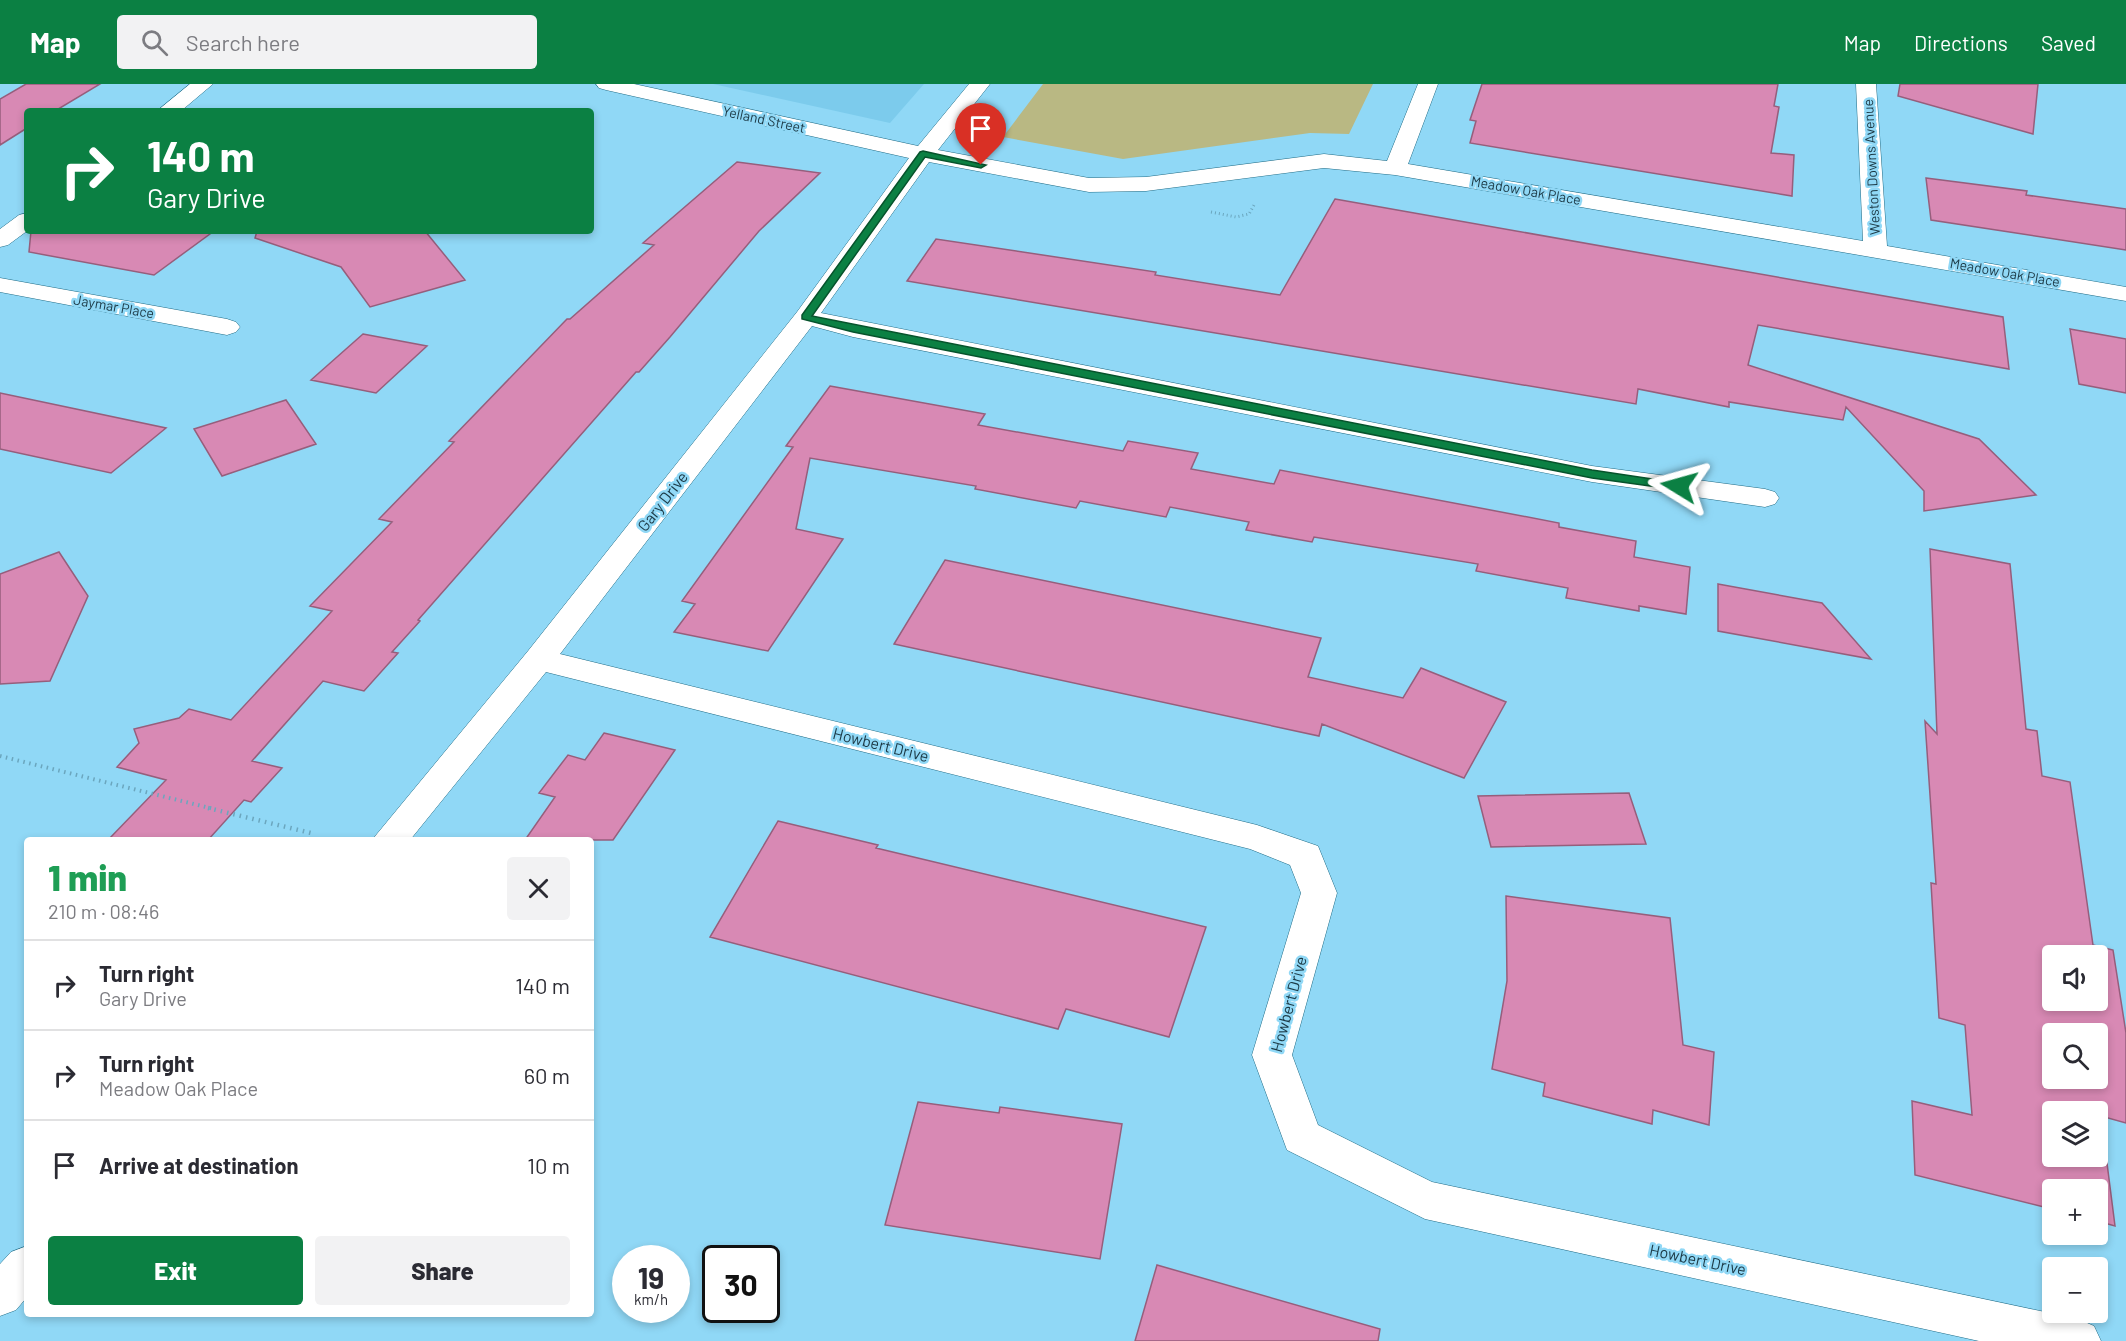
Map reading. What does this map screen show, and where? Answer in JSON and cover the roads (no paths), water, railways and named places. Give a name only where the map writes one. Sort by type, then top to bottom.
[{"type":"street","points":[[172,108],[203,84]]},
{"type":"street","name":"Yelland Street","points":[[606,84],[923,154]]},
{"type":"street","name":"Gary Drive","points":[[392,837],[539,659],[806,317],[923,154],[980,84]]},
{"type":"street","points":[[1395,168],[1428,84]]},
{"type":"street","name":"Weston Downs Avenue","points":[[1866,84],[1875,250]]},
{"type":"street","name":"Meadow Oak Place","points":[[923,154],[1089,185],[1146,184],[1324,161],[1395,168],[2126,294]]},
{"type":"street","points":[[0,240],[24,222]]},
{"type":"street","name":"Jaymar Place","points":[[0,285],[227,327]]},
{"type":"street","points":[[806,317],[853,329],[1592,474],[1765,498]]},
{"type":"street","name":"Howbert Drive","points":[[539,659],[1257,837],[1305,856],[1319,893],[1272,1055],[1302,1137],[1425,1200],[2078,1341]]}]
